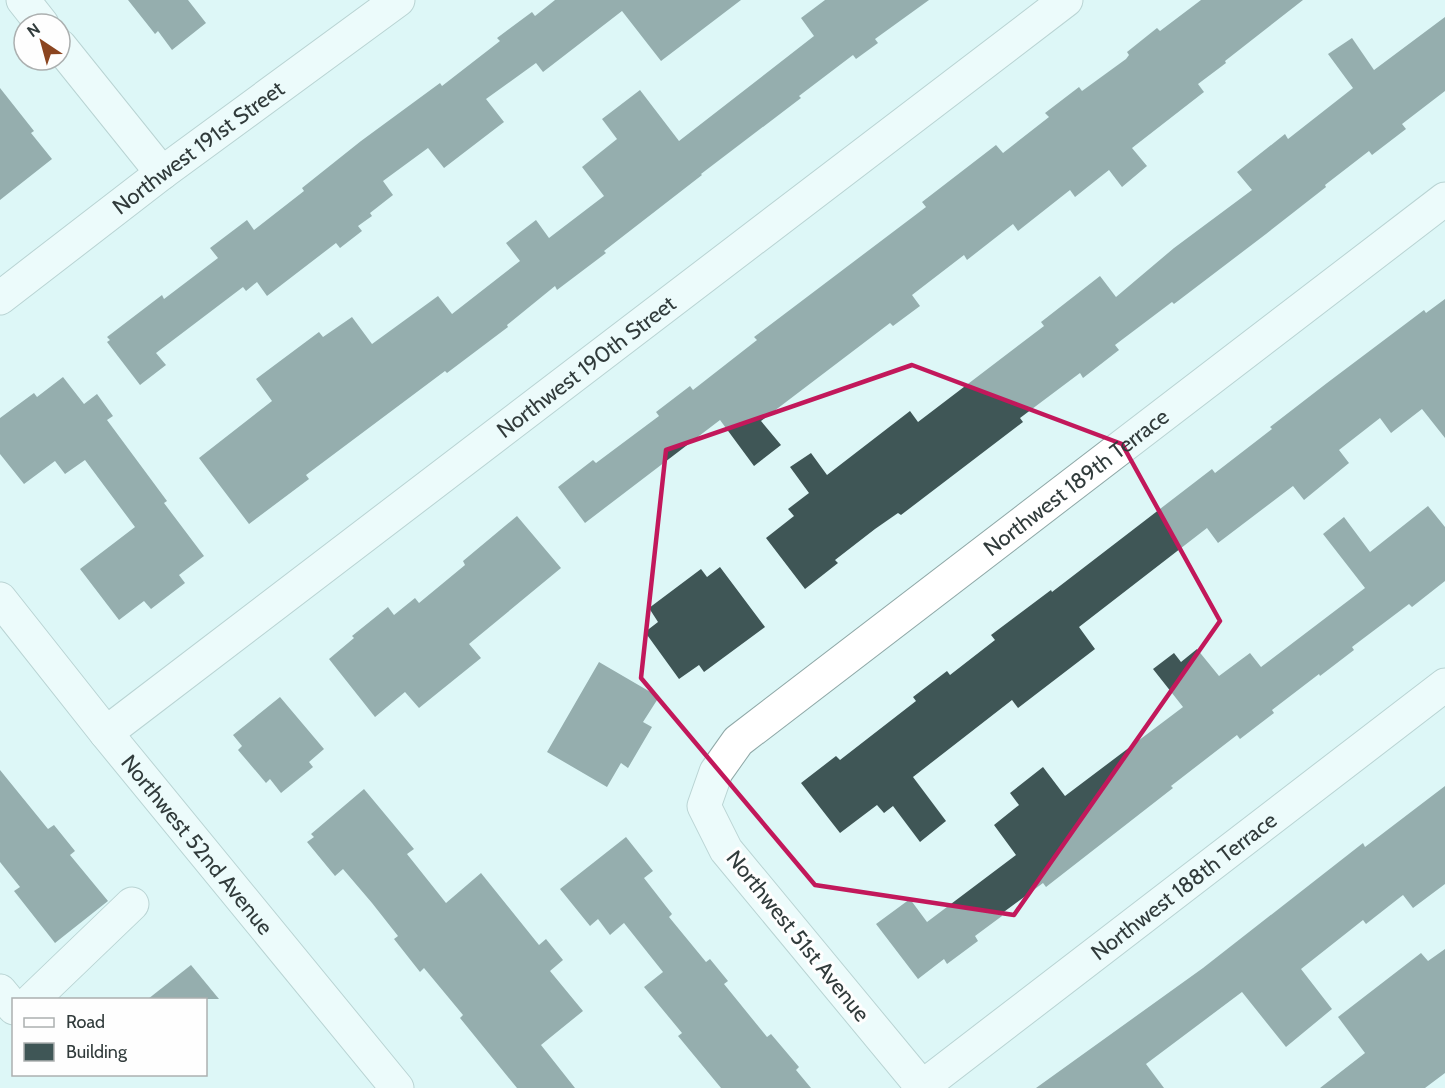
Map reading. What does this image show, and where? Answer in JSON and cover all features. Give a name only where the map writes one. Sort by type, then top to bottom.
[{"type":"street","points":[[23,0],[32,12]]},
{"type":"street","name":"Northwest 191st Street","points":[[0,298],[162,173],[398,0]]},
{"type":"street","name":"Northwest 190th Street","points":[[106,733],[1066,0]]},
{"type":"street","points":[[72,61],[162,173]]},
{"type":"street","name":"Northwest 189th Terrace","points":[[716,772],[738,741],[1445,200]]},
{"type":"street","name":"Northwest 52nd Avenue","points":[[0,599],[106,733],[397,1088]]},
{"type":"street","name":"Northwest 188th Terrace","points":[[922,1088],[1445,685]]},
{"type":"street","name":"Northwest 51st Avenue","points":[[716,772],[704,806],[726,850],[922,1088]]},
{"type":"street","points":[[33,998],[132,904]]},
{"type":"street","points":[[0,991],[12,1006]]},
{"type":"highlighted area","points":[[912,365],[1122,444],[1220,621],[1014,915],[815,885],[641,678],[666,450]]},
{"type":"building","points":[[128,0],[188,0],[206,23],[172,50],[158,31],[155,34]]},
{"type":"building","points":[[555,0],[741,0],[661,61],[622,11],[543,72],[536,63],[486,99],[504,122],[444,168],[428,148],[383,181],[393,195],[358,226],[362,231],[340,248],[336,243],[267,296],[257,282],[246,291],[243,287],[156,353],[166,365],[140,385],[107,342],[110,340],[107,337],[162,295],[164,299],[218,258],[210,248],[247,220],[254,230],[304,191],[302,188],[361,141],[440,83],[442,86],[500,41],[497,38],[532,12],[535,16]]},
{"type":"building","points":[[825,0],[929,0],[875,39],[878,43],[856,59],[853,55],[799,96],[801,98],[604,251],[606,253],[557,290],[555,286],[507,325],[508,327],[306,475],[309,479],[249,524],[199,458],[272,401],[256,379],[319,332],[323,337],[352,317],[372,344],[438,296],[452,314],[520,261],[506,243],[536,220],[549,238],[604,196],[582,167],[617,139],[602,119],[640,90],[679,141],[814,36],[801,18]]},
{"type":"building","points":[[1201,0],[1303,0],[1198,84],[1204,92],[1132,148],[1147,166],[1122,187],[1109,170],[1075,197],[1070,190],[1018,231],[1013,224],[967,260],[964,255],[912,295],[920,306],[893,326],[890,323],[761,421],[781,445],[754,466],[720,420],[585,523],[558,487],[593,460],[596,463],[659,416],[656,412],[690,386],[693,390],[757,340],[754,337],[926,207],[922,202],[996,145],[1003,153],[1049,117],[1045,113],[1079,87],[1082,91],[1126,59],[1129,55],[1127,52],[1157,28],[1160,31]]},
{"type":"building","points":[[1445,17],[1445,91],[1402,124],[1406,129],[1372,155],[1369,151],[1266,234],[1174,304],[1172,302],[1115,345],[1119,350],[1083,378],[1080,373],[1020,418],[1023,422],[901,515],[898,513],[875,529],[835,560],[838,563],[805,589],[766,538],[794,516],[788,509],[809,493],[790,467],[811,453],[827,475],[910,411],[918,422],[1044,326],[1041,322],[1100,276],[1116,297],[1174,248],[1252,190],[1237,172],[1285,134],[1288,139],[1353,88],[1328,54],[1352,38],[1374,70]]},
{"type":"building","points":[[0,88],[34,131],[31,133],[52,159],[0,200]]},
{"type":"building","points":[[1445,299],[1445,438],[1422,409],[1391,433],[1380,418],[1339,450],[1349,463],[1304,500],[1293,486],[1218,543],[1207,528],[1079,627],[1095,649],[1018,708],[1012,700],[913,777],[946,821],[920,842],[893,806],[884,813],[877,805],[840,833],[801,783],[836,756],[840,760],[916,701],[913,697],[947,671],[950,675],[995,640],[991,635],[1051,590],[1052,592],[1212,469],[1215,473],[1272,429],[1270,427],[1424,310],[1426,313]]},
{"type":"building","points":[[63,377],[84,404],[97,394],[113,416],[107,420],[167,501],[164,503],[204,556],[179,575],[185,583],[151,609],[144,601],[119,620],[80,569],[135,527],[85,460],[65,474],[55,461],[24,484],[0,454],[0,418],[34,393],[37,397]]},
{"type":"building","points":[[1428,506],[1445,527],[1445,581],[1412,607],[1409,604],[1352,647],[1354,650],[1272,710],[1274,713],[1240,739],[1237,735],[1046,887],[1043,883],[1001,914],[1002,916],[975,936],[978,941],[947,964],[944,959],[918,979],[876,924],[910,899],[927,922],[1016,855],[994,825],[1019,805],[1010,793],[1043,767],[1065,796],[1183,707],[1153,669],[1174,653],[1181,662],[1197,649],[1219,676],[1250,653],[1261,667],[1365,588],[1323,534],[1344,517],[1370,552]]},
{"type":"building","points":[[517,516],[561,568],[469,644],[481,658],[419,708],[405,692],[375,717],[329,659],[354,638],[352,636],[388,607],[394,615],[415,598],[419,603],[465,565],[463,561]]},
{"type":"building","points":[[720,567],[765,627],[704,672],[699,665],[679,679],[645,632],[658,622],[649,608],[701,569],[707,577]]},
{"type":"building","points":[[599,662],[659,697],[643,722],[652,727],[628,768],[621,763],[607,787],[547,752]]},
{"type":"building","points":[[280,697],[324,749],[309,762],[313,767],[281,793],[270,779],[266,783],[238,750],[242,746],[233,735]]},
{"type":"building","points":[[0,770],[48,829],[54,825],[75,851],[70,855],[108,901],[55,943],[14,891],[20,887],[0,862]]},
{"type":"building","points":[[1445,786],[1445,884],[1413,908],[1403,895],[1366,924],[1363,920],[1301,969],[1332,1009],[1286,1047],[1242,992],[1146,1064],[1164,1088],[1036,1088],[1203,968],[1363,843],[1365,847]]},
{"type":"building","points":[[364,789],[414,849],[407,854],[446,903],[481,873],[539,945],[546,939],[563,960],[550,971],[583,1011],[541,1045],[575,1088],[517,1088],[460,1018],[463,1015],[424,968],[420,972],[394,939],[398,936],[343,869],[335,876],[307,842],[314,837],[311,834]]},
{"type":"building","points":[[626,837],[653,871],[644,878],[672,914],[669,917],[706,962],[710,959],[728,981],[724,984],[767,1037],[771,1034],[799,1067],[796,1070],[811,1088],[721,1088],[678,1036],[682,1033],[644,987],[663,972],[624,923],[610,935],[598,919],[590,926],[560,889]]},
{"type":"building","points":[[1445,949],[1445,1073],[1425,1088],[1320,1088],[1365,1053],[1338,1017],[1421,953],[1428,961]]},
{"type":"building","points":[[191,965],[219,999],[207,998],[149,998]]}]
